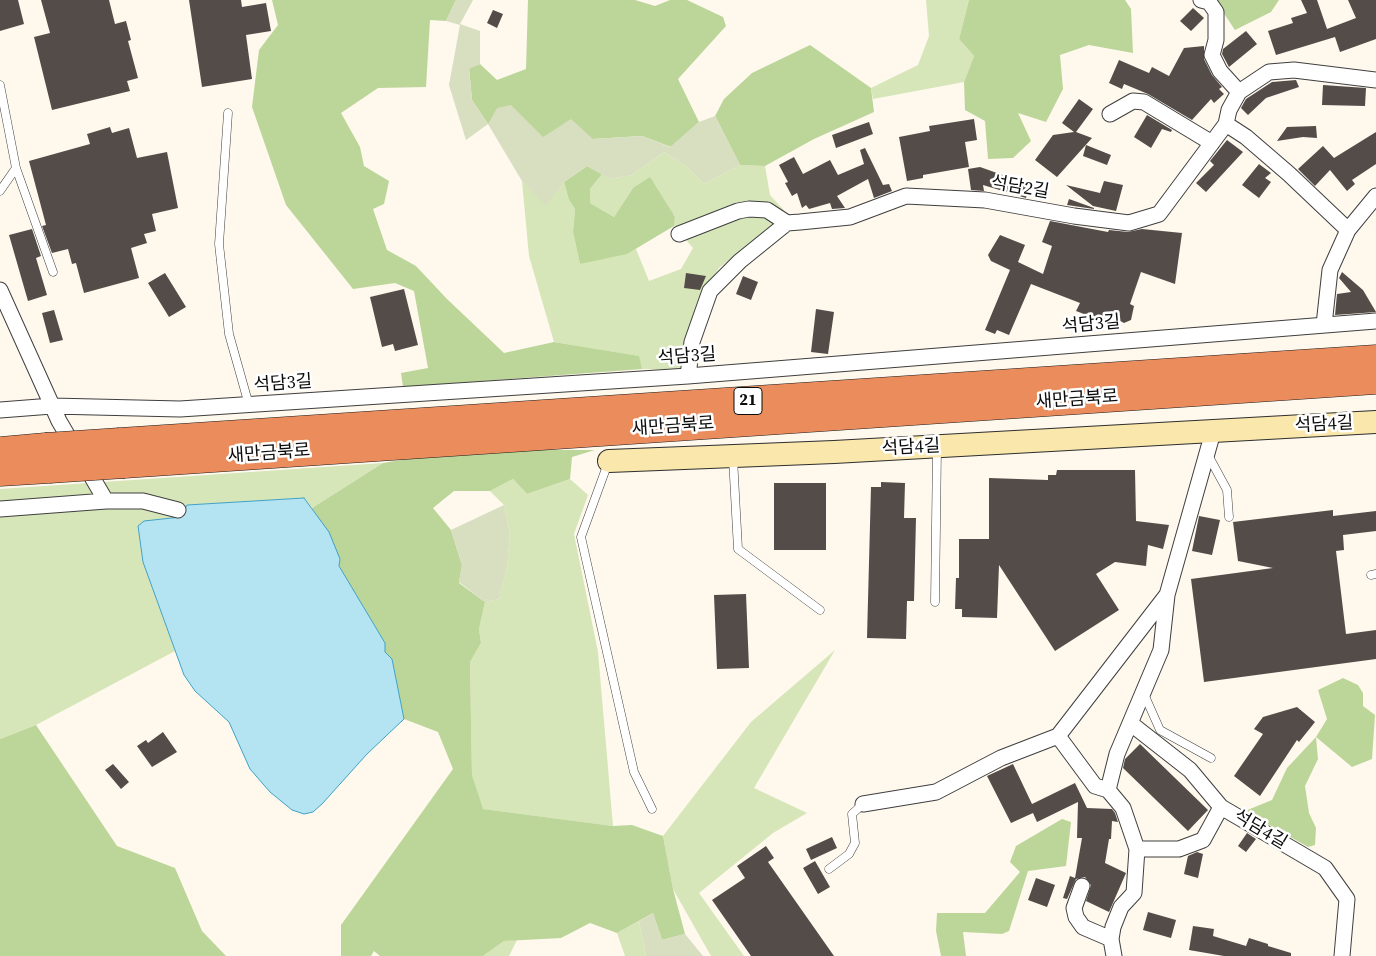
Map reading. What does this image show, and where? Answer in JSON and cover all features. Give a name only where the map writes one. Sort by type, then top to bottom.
[{"type":"highway","name":"새만금북로","points":[[0,451],[48,458],[1376,359]]},
{"type":"highway","name":"새만금북로","points":[[122,453],[1376,380]]},
{"type":"highway","name":"새만금북로","points":[[0,472],[48,458]]},
{"type":"street","points":[[1201,0],[1209,2],[1216,12],[1216,40],[1212,55],[1220,71],[1239,92],[1269,72],[1294,70],[1376,80]]},
{"type":"street","name":"석담2길","points":[[787,223],[850,217],[906,196],[985,200],[1074,216],[1129,223],[1159,214],[1226,124],[1230,110],[1239,92]]},
{"type":"street","points":[[1110,114],[1133,100],[1144,102],[1212,143]]},
{"type":"street","points":[[1226,124],[1246,137],[1282,168],[1348,230]]},
{"type":"street","points":[[1324,325],[1330,270],[1348,230],[1376,196]]},
{"type":"street","points":[[680,234],[738,211],[749,209],[767,210],[787,223],[740,262],[710,291],[692,342],[688,376]]},
{"type":"street","points":[[0,290],[52,406],[93,482],[106,501]]},
{"type":"street","name":"석담3길","points":[[0,410],[52,406],[180,409],[249,405],[688,376],[1376,321]]},
{"type":"street","name":"석담4길","points":[[608,461],[1213,432],[1376,422]]},
{"type":"street","points":[[1108,790],[1117,754],[1161,650],[1167,595],[1213,432]]},
{"type":"street","points":[[0,509],[106,501],[143,501],[178,510]]},
{"type":"street","points":[[863,804],[936,792],[1001,758],[1058,736],[1167,595]]},
{"type":"street","name":"석담4길","points":[[1130,723],[1190,770],[1221,806],[1325,868],[1347,899],[1342,956]]},
{"type":"street","points":[[1058,736],[1095,786],[1108,790],[1123,808],[1137,849],[1134,893],[1121,907],[1111,939],[1114,956]]},
{"type":"street","points":[[1137,849],[1179,849],[1203,840],[1221,806]]},
{"type":"street","points":[[1082,886],[1074,908],[1076,917],[1083,927],[1111,939]]},
{"type":"lane","points":[[0,85],[16,168],[53,272]]},
{"type":"lane","points":[[228,113],[219,244],[229,334],[249,405]]},
{"type":"lane","points":[[0,191],[16,168]]},
{"type":"lane","points":[[935,602],[937,446]]},
{"type":"lane","points":[[1206,454],[1227,490],[1229,517]]},
{"type":"lane","points":[[733,456],[738,549],[820,610]]},
{"type":"lane","points":[[608,461],[581,537],[634,772],[652,810]]},
{"type":"lane","points":[[1144,694],[1160,730],[1211,758]]},
{"type":"lane","points":[[829,869],[849,854],[855,843],[852,814],[863,804]]},
{"type":"green space","points":[[272,0],[456,0],[446,21],[430,20],[426,87],[378,88],[341,113],[360,147],[364,166],[389,181],[384,204],[373,209],[387,250],[416,266],[447,299],[504,353],[554,342],[639,356],[642,369],[403,387],[401,373],[428,368],[414,291],[395,283],[353,289],[286,205],[252,107],[259,50],[278,25]]},
{"type":"green space","points":[[456,0],[473,0],[460,24],[480,31],[480,64],[469,69],[472,100],[488,124],[466,140],[449,85],[460,25],[446,21]]},
{"type":"green space","points":[[528,0],[635,0],[655,6],[670,0],[687,0],[723,17],[726,26],[678,79],[699,122],[671,147],[642,136],[593,139],[543,137],[488,124],[472,100],[469,68],[480,64],[497,80],[526,69]]},
{"type":"green space","points":[[926,0],[969,0],[959,39],[974,56],[964,82],[873,99],[871,88],[918,65],[929,36]]},
{"type":"green space","points":[[969,0],[1125,0],[1131,9],[1133,53],[1089,45],[1060,55],[1063,89],[1046,122],[1018,113],[1031,141],[1013,158],[988,159],[985,121],[965,110],[964,82],[974,56],[959,39]]},
{"type":"green space","points":[[1215,0],[1279,0],[1271,12],[1235,30]]},
{"type":"green space","points":[[810,45],[871,88],[874,112],[814,139],[765,166],[740,165],[715,116],[724,99],[752,73]]},
{"type":"green space","points":[[511,105],[543,137],[571,119],[593,139],[642,136],[670,147],[699,122],[715,116],[740,165],[704,184],[686,166],[664,152],[632,175],[610,179],[587,166],[564,182],[546,206],[522,181],[488,124],[497,108]]},
{"type":"green space","points":[[664,152],[686,166],[704,184],[740,165],[765,166],[770,195],[790,217],[774,224],[719,268],[697,302],[680,370],[642,369],[638,356],[554,342],[529,256],[522,181],[546,205],[564,182],[569,200],[575,209],[573,232],[580,264],[636,249],[649,281],[681,269],[693,248],[674,226],[675,216],[633,188],[614,217],[590,203],[590,189],[602,174],[610,179],[632,175]]},
{"type":"green space","points":[[587,166],[602,174],[590,189],[590,203],[614,217],[633,188],[650,177],[675,217],[674,226],[627,254],[580,264],[573,232],[575,209],[569,200],[564,182]]},
{"type":"green space","points":[[462,450],[595,450],[572,457],[570,479],[527,494],[513,479],[490,491],[454,491],[433,508],[451,530],[462,565],[459,583],[485,602],[479,629],[481,643],[470,662],[472,775],[483,809],[613,826],[632,825],[663,836],[673,889],[685,934],[662,940],[653,913],[617,933],[590,923],[561,938],[504,941],[483,956],[380,956],[374,951],[371,956],[341,956],[341,925],[453,769],[438,732],[404,719],[392,659],[385,652],[385,643],[339,566],[340,559],[312,508],[383,463]]},
{"type":"green space","points":[[383,463],[312,508],[304,498],[187,505],[181,517],[144,522],[138,527],[143,562],[175,651],[36,725],[0,739],[0,489]]},
{"type":"green space","points":[[513,479],[527,494],[570,479],[588,495],[574,534],[598,652],[613,826],[482,809],[472,775],[470,662],[481,643],[479,629],[485,602],[499,599],[507,567],[510,533],[504,505],[490,491]]},
{"type":"green space","points":[[504,505],[510,533],[507,567],[499,599],[485,602],[459,582],[462,565],[451,530]]},
{"type":"green space","points":[[835,650],[754,788],[807,813],[773,833],[699,893],[744,956],[711,956],[673,889],[663,836],[751,722]]},
{"type":"green space","points":[[1343,678],[1358,685],[1363,693],[1363,706],[1375,715],[1372,759],[1352,767],[1316,737],[1327,719],[1318,690]]},
{"type":"green space","points":[[36,725],[117,846],[175,868],[202,931],[226,956],[0,956],[0,739]]},
{"type":"green space","points":[[1316,737],[1318,759],[1305,786],[1309,813],[1316,828],[1315,845],[1308,847],[1245,811],[1272,800],[1287,768]]},
{"type":"green space","points":[[1062,819],[1071,822],[1066,866],[1028,871],[1009,931],[1002,934],[963,932],[966,956],[941,956],[936,931],[937,913],[985,913],[1020,872],[1010,862],[1016,846]]},
{"type":"green space","points":[[653,913],[662,940],[685,934],[703,956],[646,956],[639,921]]},
{"type":"green space","points":[[639,921],[646,956],[625,956],[617,933]]},
{"type":"green space","points":[[517,940],[509,956],[483,956],[504,941]]},
{"type":"water","points":[[304,498],[329,532],[340,559],[339,566],[385,643],[385,652],[392,659],[404,719],[367,754],[322,804],[313,812],[304,814],[292,810],[270,792],[250,769],[229,722],[195,691],[184,675],[143,562],[138,526],[144,521],[181,517],[187,505]]},
{"type":"building","points":[[0,0],[18,0],[24,24],[0,31]]},
{"type":"building","points":[[41,0],[109,0],[115,24],[126,21],[131,40],[128,41],[138,78],[127,81],[130,91],[52,110],[34,37],[50,33]]},
{"type":"building","points":[[189,0],[241,0],[242,7],[266,3],[271,31],[246,35],[252,79],[202,87]]},
{"type":"building","points":[[1301,0],[1317,0],[1327,29],[1356,18],[1348,0],[1376,0],[1376,39],[1340,52],[1335,37],[1276,55],[1268,31],[1293,23],[1291,18],[1307,13]]},
{"type":"building","points":[[1193,8],[1204,18],[1191,31],[1180,21]]},
{"type":"building","points":[[493,10],[503,14],[497,28],[487,23]]},
{"type":"building","points":[[1246,31],[1257,44],[1229,67],[1222,54],[1223,49]]},
{"type":"building","points":[[1204,46],[1204,59],[1212,75],[1222,87],[1219,89],[1224,94],[1214,103],[1211,99],[1192,120],[1148,94],[1124,84],[1122,89],[1109,83],[1119,60],[1149,73],[1152,67],[1169,76],[1184,48]]},
{"type":"building","points":[[1296,80],[1299,87],[1266,98],[1248,115],[1241,108],[1246,99],[1272,82]]},
{"type":"building","points":[[1323,85],[1366,88],[1365,106],[1322,105]]},
{"type":"building","points":[[1079,99],[1093,109],[1076,132],[1092,138],[1057,177],[1035,160],[1053,135],[1074,132],[1062,123]]},
{"type":"building","points":[[1147,115],[1172,130],[1171,132],[1162,129],[1151,148],[1134,137]]},
{"type":"building","points":[[974,119],[977,140],[965,142],[969,167],[923,175],[923,178],[907,181],[899,137],[930,131],[929,126]]},
{"type":"building","points":[[869,122],[873,134],[836,148],[832,135]]},
{"type":"building","points":[[1316,126],[1317,138],[1303,137],[1277,141],[1287,127]]},
{"type":"building","points":[[110,127],[112,133],[129,128],[137,158],[167,152],[178,208],[152,214],[156,231],[144,234],[147,243],[131,248],[139,278],[84,293],[76,263],[72,264],[68,249],[52,253],[42,226],[46,225],[29,161],[90,144],[87,134]]},
{"type":"building","points":[[1376,132],[1376,164],[1352,180],[1355,184],[1347,191],[1330,170],[1315,186],[1298,169],[1323,146],[1334,158]]},
{"type":"building","points":[[1227,140],[1243,152],[1206,192],[1196,183],[1214,165],[1210,161]]},
{"type":"building","points":[[1086,145],[1111,155],[1107,165],[1083,156]]},
{"type":"building","points":[[865,148],[883,185],[889,184],[892,191],[874,198],[868,179],[837,196],[845,208],[832,209],[830,203],[809,209],[806,205],[802,208],[797,193],[792,196],[785,183],[788,182],[779,165],[794,157],[803,174],[830,160],[838,175],[864,164],[860,150]]},
{"type":"building","points":[[1259,164],[1271,173],[1265,178],[1271,182],[1259,198],[1242,185]]},
{"type":"building","points":[[980,167],[1031,185],[1026,198],[983,185],[984,191],[971,190],[968,169]]},
{"type":"building","points":[[1104,181],[1123,185],[1116,211],[1093,206],[1066,185],[1100,193]]},
{"type":"building","points":[[1069,199],[1094,208],[1094,209],[1067,205]]},
{"type":"building","points":[[1050,221],[1108,232],[1109,230],[1128,232],[1142,229],[1182,233],[1175,284],[1141,272],[1130,304],[1134,306],[1131,320],[1124,323],[1111,316],[1108,323],[1076,311],[1080,303],[1031,284],[1009,335],[997,330],[995,334],[985,330],[1010,270],[991,261],[988,255],[1000,235],[1025,245],[1018,262],[1043,274],[1052,246],[1042,242]]},
{"type":"building","points":[[32,229],[41,256],[36,258],[47,295],[28,301],[9,235]]},
{"type":"building","points":[[1342,272],[1363,290],[1376,312],[1335,315],[1337,294],[1351,292],[1339,278]]},
{"type":"building","points":[[165,273],[186,307],[169,317],[148,283]]},
{"type":"building","points":[[686,273],[706,276],[700,290],[684,288]]},
{"type":"building","points":[[743,276],[758,282],[751,300],[736,294]]},
{"type":"building","points":[[404,289],[418,345],[395,351],[393,344],[382,347],[370,297]]},
{"type":"building","points":[[816,309],[834,312],[828,354],[811,352]]},
{"type":"building","points":[[54,310],[63,340],[50,343],[42,313]]},
{"type":"building","points":[[1057,470],[1135,470],[1136,521],[1169,525],[1163,549],[1148,545],[1146,566],[1115,562],[1096,574],[1119,610],[1055,651],[999,565],[997,618],[962,617],[962,609],[955,609],[956,578],[959,578],[959,539],[989,539],[989,478],[1048,480],[1048,475],[1056,475]]},
{"type":"building","points":[[881,482],[905,483],[904,518],[916,518],[914,601],[907,601],[906,639],[867,638],[871,487],[881,487]]},
{"type":"building","points":[[774,483],[826,483],[826,550],[774,550]]},
{"type":"building","points":[[1333,510],[1333,516],[1376,511],[1376,531],[1343,535],[1344,550],[1336,551],[1346,634],[1376,630],[1376,659],[1204,682],[1191,579],[1273,568],[1238,561],[1233,522]]},
{"type":"building","points":[[1199,516],[1220,520],[1212,555],[1192,551]]},
{"type":"building","points":[[746,594],[749,668],[717,669],[714,595]]},
{"type":"building","points":[[1297,707],[1315,722],[1299,742],[1297,740],[1260,796],[1234,776],[1263,734],[1254,729],[1263,717]]},
{"type":"building","points":[[163,732],[177,752],[152,767],[137,746],[146,740],[148,743]]},
{"type":"building","points":[[1140,744],[1208,810],[1188,831],[1123,768],[1125,759]]},
{"type":"building","points":[[113,764],[129,782],[121,789],[105,770]]},
{"type":"building","points":[[1013,764],[1032,804],[1075,783],[1087,808],[1112,809],[1115,813],[1118,822],[1112,821],[1111,839],[1109,839],[1105,863],[1126,873],[1109,912],[1086,901],[1091,885],[1085,877],[1076,879],[1067,899],[1063,898],[1070,876],[1075,878],[1082,838],[1077,838],[1078,802],[1037,822],[1033,813],[1011,823],[987,776]]},
{"type":"building","points":[[1247,833],[1256,839],[1246,852],[1238,846]]},
{"type":"building","points":[[832,837],[837,848],[811,860],[806,849]]},
{"type":"building","points":[[766,846],[774,858],[768,862],[834,956],[751,956],[712,900],[745,878],[737,866]]},
{"type":"building","points":[[1197,852],[1203,854],[1198,878],[1184,874],[1188,856]]},
{"type":"building","points":[[815,861],[830,887],[818,894],[803,868]]},
{"type":"building","points":[[1036,878],[1055,885],[1047,907],[1028,900]]},
{"type":"building","points":[[1148,912],[1176,920],[1171,938],[1143,930]]},
{"type":"building","points":[[1193,926],[1214,929],[1213,936],[1246,946],[1249,938],[1291,953],[1291,956],[1224,956],[1189,950]]}]
